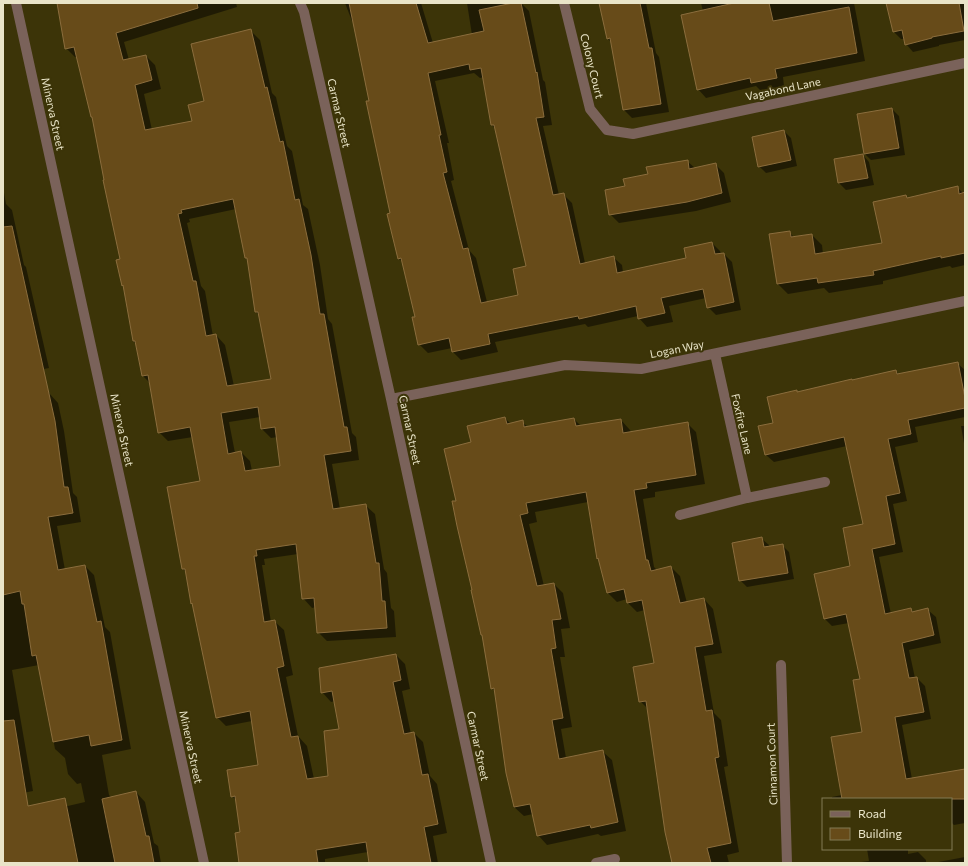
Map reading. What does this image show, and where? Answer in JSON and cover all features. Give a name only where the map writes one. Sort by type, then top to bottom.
[{"type":"street","name":"Minerva Street","points":[[16,3],[204,863]]},
{"type":"street","name":"Carmar Street","points":[[300,3],[306,20],[391,399],[491,863]]},
{"type":"street","name":"Colony Court","points":[[564,3],[590,109],[607,130]]},
{"type":"street","name":"Vagabond Lane","points":[[607,130],[633,134],[965,63]]},
{"type":"street","name":"Logan Way","points":[[391,399],[565,365],[641,369],[965,300]]},
{"type":"street","name":"Foxfire Lane","points":[[715,354],[747,498]]},
{"type":"street","points":[[680,514],[825,482]]},
{"type":"street","name":"Cinnamon Court","points":[[781,665],[787,863]]},
{"type":"street","points":[[596,863],[615,859]]},
{"type":"building","points":[[57,3],[197,3],[198,8],[116,33],[123,60],[146,55],[152,80],[135,85],[145,130],[192,121],[188,105],[204,101],[191,44],[251,29],[280,142],[283,141],[295,200],[299,199],[311,255],[320,314],[324,314],[344,427],[347,427],[351,451],[324,455],[333,509],[366,504],[376,563],[379,563],[382,601],[385,601],[387,628],[317,633],[314,598],[302,599],[296,544],[256,550],[257,556],[254,556],[264,622],[275,620],[284,666],[277,668],[291,737],[298,736],[307,779],[328,776],[324,731],[339,729],[332,691],[321,693],[319,668],[396,654],[401,680],[393,682],[404,734],[414,732],[422,775],[428,774],[438,824],[424,827],[431,863],[369,863],[366,842],[316,850],[318,863],[239,863],[235,833],[240,832],[235,796],[231,797],[227,770],[258,765],[250,711],[216,718],[192,603],[191,604],[185,569],[182,569],[167,487],[200,481],[190,427],[158,433],[148,375],[142,376],[135,341],[133,341],[123,285],[122,286],[116,260],[120,259],[103,180],[92,117],[74,47],[65,49]],"holes":[[[233,199],[245,258],[247,258],[255,312],[258,312],[271,379],[227,386],[216,334],[206,336],[196,281],[193,281],[178,214],[182,213],[181,210]],[[258,407],[261,429],[275,427],[280,466],[245,471],[241,451],[228,454],[221,413]]]},
{"type":"building","points":[[349,3],[416,3],[428,43],[484,31],[479,10],[513,3],[521,3],[536,73],[537,72],[544,117],[536,118],[553,195],[564,193],[580,264],[614,256],[617,273],[686,258],[684,248],[712,242],[715,254],[724,253],[734,302],[707,308],[703,289],[661,298],[665,313],[638,319],[636,306],[579,319],[578,316],[488,334],[490,344],[452,352],[449,338],[418,345],[412,317],[415,317],[401,258],[398,259],[387,214],[390,213],[366,101],[369,101]],"holes":[[[469,64],[470,70],[481,68],[491,125],[494,125],[526,266],[513,269],[518,295],[481,303],[468,248],[463,249],[443,173],[447,172],[428,73]]]},
{"type":"building","points":[[599,3],[640,3],[649,48],[652,48],[661,104],[623,110],[610,38],[607,39]]},
{"type":"building","points":[[734,3],[769,3],[773,21],[849,7],[857,53],[775,69],[777,78],[751,83],[750,78],[697,90],[681,15]]},
{"type":"building","points":[[886,3],[959,3],[964,31],[932,37],[905,45],[902,30],[893,32]]},
{"type":"building","points":[[892,108],[899,148],[864,154],[857,114]]},
{"type":"building","points":[[784,130],[791,160],[758,167],[752,137]]},
{"type":"building","points":[[863,154],[868,178],[838,183],[834,159]]},
{"type":"building","points":[[688,160],[689,169],[716,163],[722,193],[687,202],[609,215],[605,190],[625,186],[623,179],[648,174],[646,167]]},
{"type":"building","points":[[958,186],[959,194],[965,192],[965,253],[941,258],[941,256],[873,271],[874,275],[818,283],[817,278],[777,284],[769,234],[790,231],[791,237],[812,234],[815,254],[882,243],[873,202],[906,195],[907,198]]},
{"type":"building","points":[[12,226],[55,421],[64,487],[68,487],[73,513],[48,517],[58,570],[85,565],[97,622],[101,621],[122,740],[91,746],[89,735],[53,742],[36,655],[32,656],[24,604],[22,604],[20,591],[3,595],[3,227]]},
{"type":"building","points":[[958,362],[965,398],[965,408],[908,420],[911,434],[888,439],[900,493],[886,496],[895,544],[872,549],[885,614],[911,608],[912,612],[928,608],[934,635],[902,643],[909,678],[917,677],[924,712],[895,717],[906,779],[965,769],[965,799],[842,798],[831,737],[862,732],[853,680],[860,679],[846,614],[824,619],[814,574],[850,566],[843,528],[863,524],[844,437],[765,455],[758,426],[773,423],[767,397],[797,390],[797,392],[896,370],[897,374]]},
{"type":"building","points":[[505,417],[507,424],[523,420],[524,427],[574,418],[576,426],[621,419],[623,433],[688,422],[696,475],[646,483],[647,488],[634,490],[646,560],[648,560],[651,571],[671,566],[680,603],[704,598],[713,644],[695,647],[706,711],[712,710],[719,757],[715,758],[731,843],[707,848],[711,863],[672,863],[665,832],[646,701],[639,702],[633,667],[654,663],[642,600],[627,603],[624,589],[607,593],[598,558],[597,559],[586,492],[526,503],[528,513],[520,515],[537,586],[554,583],[561,619],[552,620],[556,648],[551,649],[563,718],[552,720],[559,759],[603,750],[618,822],[591,828],[590,825],[537,836],[530,804],[514,807],[506,773],[494,688],[491,689],[482,635],[452,501],[456,501],[444,449],[471,442],[467,426]]},
{"type":"building","points":[[762,537],[764,547],[783,544],[788,573],[739,581],[732,543]]},
{"type":"building","points":[[14,720],[28,806],[65,798],[78,863],[3,863],[3,721]]},
{"type":"building","points":[[136,791],[146,836],[149,836],[154,863],[115,863],[102,799]]}]
